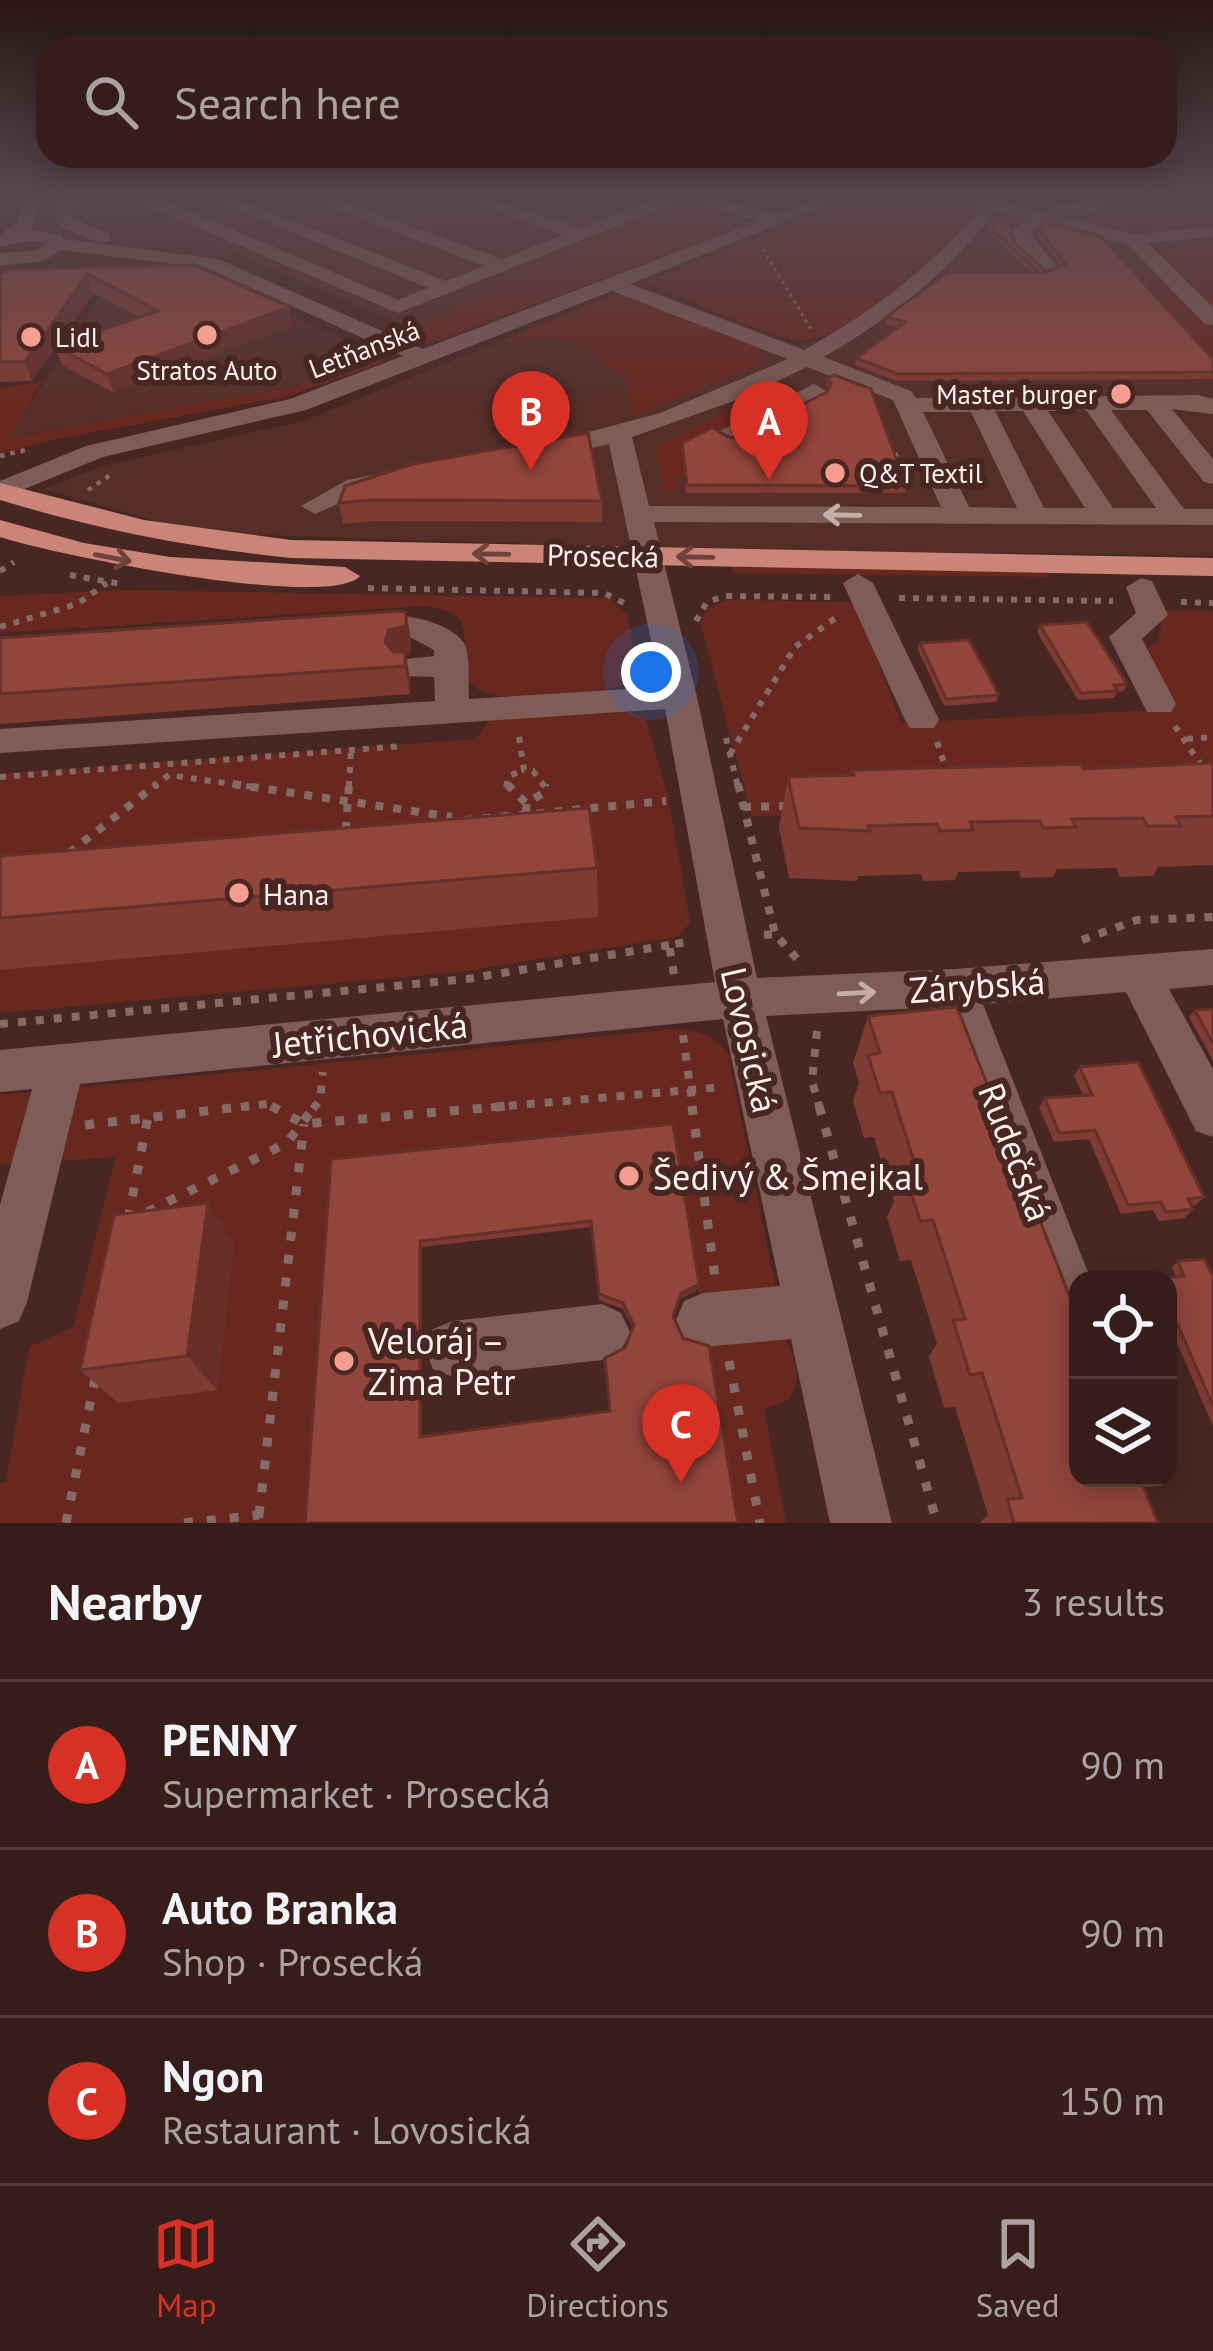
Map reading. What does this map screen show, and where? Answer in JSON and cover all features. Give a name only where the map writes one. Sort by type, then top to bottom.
[{"type":"main road","name":"Prosecká","points":[[0,491],[108,525],[210,542],[649,568],[861,590],[1144,595],[1213,588]]},
{"type":"main road","name":"Prosecká","points":[[0,528],[90,553],[193,570],[1213,567]]},
{"type":"street","points":[[221,266],[425,358]]},
{"type":"street","points":[[300,266],[398,307],[503,266]]},
{"type":"street","points":[[391,266],[446,288]]},
{"type":"street","name":"Letňanská","points":[[0,491],[95,451],[297,405],[659,266]]},
{"type":"street","points":[[517,466],[560,474],[557,448],[619,434],[736,391],[896,302],[932,266]]},
{"type":"street","points":[[1046,266],[1050,270]]},
{"type":"street","points":[[1160,266],[1213,320]]},
{"type":"street","points":[[613,284],[813,352],[903,396],[956,510]]},
{"type":"street","points":[[736,391],[778,409],[789,436]]},
{"type":"street","points":[[729,433],[814,391]]},
{"type":"street","points":[[1154,402],[1213,476]]},
{"type":"street","points":[[908,405],[1198,402],[1213,407]]},
{"type":"street","points":[[1093,403],[1177,518]]},
{"type":"street","points":[[979,404],[1035,517]]},
{"type":"street","points":[[1031,404],[1106,519]]},
{"type":"street","name":"Letňanská","points":[[0,469],[48,451],[134,431],[238,420]]},
{"type":"street","name":"Lovosická","points":[[619,434],[680,697],[740,998],[861,1523]]},
{"type":"street","points":[[316,506],[356,486],[423,474]]},
{"type":"street","points":[[636,514],[956,510],[1035,517],[1213,518]]},
{"type":"street","points":[[861,590],[922,720]]},
{"type":"street","points":[[1144,595],[1152,615],[1125,637],[1160,704]]},
{"type":"street","points":[[329,630],[396,624],[434,629],[450,646],[452,712]]},
{"type":"street","points":[[410,668],[450,666]]},
{"type":"street","points":[[0,741],[680,697]]},
{"type":"street","name":"Zárybská","points":[[740,998],[955,988],[1213,968]]},
{"type":"street","points":[[1138,974],[1213,1115]]},
{"type":"street","name":"Rudečská","points":[[955,988],[1069,1292]]},
{"type":"street","name":"Jetřichovická","points":[[0,1071],[740,998]]},
{"type":"street","points":[[0,1302],[62,1065]]},
{"type":"street","points":[[717,1343],[812,1310]]},
{"type":"street","points":[[453,1349],[602,1332]]},
{"type":"path","points":[[770,266],[813,352]]},
{"type":"path","points":[[890,439],[911,495],[956,510]]},
{"type":"path","points":[[0,571],[14,562]]},
{"type":"path","points":[[0,627],[77,604],[106,584]]},
{"type":"path","points":[[730,754],[795,647],[861,590]]},
{"type":"path","points":[[696,623],[697,611],[726,596],[861,590],[1089,600],[1144,595],[1213,603]]},
{"type":"path","points":[[1089,600],[1098,613]]},
{"type":"path","points":[[922,720],[934,736],[950,780]]},
{"type":"path","points":[[724,732],[775,934]]},
{"type":"path","points":[[527,808],[545,792],[545,784],[524,770],[519,737],[541,736]]},
{"type":"path","points":[[1185,739],[1213,737]]},
{"type":"path","points":[[0,777],[423,745]]},
{"type":"path","points":[[345,838],[351,750]]},
{"type":"path","points":[[524,770],[509,776],[506,788],[527,808]]},
{"type":"path","points":[[79,860],[57,862],[169,775],[454,818],[527,808],[669,801]]},
{"type":"path","points":[[742,807],[790,806]]},
{"type":"path","points":[[442,825],[454,818]]},
{"type":"path","points":[[0,1024],[467,979],[669,945]]},
{"type":"path","points":[[148,1117],[127,1222],[287,1143],[320,1100],[326,1039]]},
{"type":"path","points":[[46,1130],[267,1104],[304,1124],[812,1081]]},
{"type":"path","points":[[184,1523],[258,1519],[304,1124]]},
{"type":"path","points":[[717,1343],[760,1523]]},
{"type":"path","points":[[66,1523],[99,1361]]},
{"type":"shaded area","points":[[120,266],[153,267],[252,298],[379,356],[294,387],[7,438]]},
{"type":"shaded area","points":[[267,266],[542,266],[413,330]]},
{"type":"shaded area","points":[[535,266],[637,266],[429,344],[398,338]]},
{"type":"shaded area","points":[[684,266],[924,266],[844,327],[800,340],[766,332],[644,282]]},
{"type":"shaded area","points":[[922,266],[1213,266],[1213,556],[667,548],[197,533],[44,489],[102,466],[303,421],[639,286],[795,345],[819,340]]},
{"type":"shaded area","points":[[1031,266],[1039,266],[1041,271],[1153,270],[1213,331],[1213,366],[1038,275]]},
{"type":"shaded area","points":[[1165,266],[1213,266],[1213,319]]},
{"type":"shaded area","points":[[611,295],[624,295],[758,346],[764,359],[634,415],[626,378],[599,362],[591,346],[544,337],[497,343]]},
{"type":"shaded area","points":[[379,356],[384,362],[285,397],[0,454],[0,388],[41,382],[9,438],[294,387]]},
{"type":"shaded area","points":[[744,407],[737,422],[684,475],[676,476],[677,492],[663,491],[655,447]]},
{"type":"shaded area","points":[[731,567],[1042,572],[1051,577],[732,573]]},
{"type":"shaded area","points":[[121,590],[607,598],[627,615],[639,678],[606,689],[557,696],[488,693],[466,676],[458,618],[423,606],[0,633],[0,596]]},
{"type":"shaded area","points":[[727,600],[850,602],[858,608],[901,723],[1175,709],[1144,652],[1158,641],[1164,610],[1213,611],[1213,802],[752,816],[700,621],[707,609]]},
{"type":"shaded area","points":[[631,712],[646,719],[669,801],[690,922],[680,936],[461,972],[0,1013],[0,970],[598,917],[0,908],[0,774],[476,739],[490,719]]},
{"type":"shaded area","points":[[675,1029],[705,1035],[728,1055],[787,1343],[796,1365],[789,1400],[764,1409],[786,1523],[736,1523],[672,1131],[334,1165],[309,1523],[0,1523],[0,1483],[6,1482],[29,1347],[73,1327],[116,1157],[0,1165],[0,1095]],"holes":[[[234,1245],[217,1389],[118,1403]]]},
{"type":"building","points":[[197,266],[289,307],[107,374],[55,346],[158,311],[87,274],[25,362],[0,362],[0,274],[8,270]]},
{"type":"building","points":[[1032,266],[1046,272],[1061,266],[1128,266],[1213,359],[1213,372],[898,374],[856,358],[905,322],[886,317],[948,272],[1039,272]]},
{"type":"building","points":[[834,375],[871,389],[906,486],[687,485],[682,443],[712,428],[731,438],[801,434],[795,408],[827,392],[831,383],[827,379]]},
{"type":"building","points":[[588,433],[602,501],[339,503],[345,486],[413,464]]},
{"type":"building","points":[[406,612],[406,626],[389,630],[385,642],[393,652],[405,652],[405,666],[0,694],[0,638]]},
{"type":"building","points":[[1087,622],[1127,684],[1114,685],[1118,691],[1081,693],[1040,625]]},
{"type":"building","points":[[969,640],[999,695],[946,699],[920,643]]},
{"type":"building","points":[[1213,763],[1213,816],[1176,817],[1181,826],[1147,826],[1143,818],[1072,819],[1076,827],[1043,828],[1040,821],[970,822],[973,830],[940,831],[937,824],[868,826],[870,831],[799,828],[788,777],[854,775],[852,770]]},
{"type":"building","points":[[589,808],[597,868],[0,918],[0,856]]},
{"type":"building","points":[[957,1007],[1069,1295],[1069,1487],[1144,1487],[1158,1523],[1014,1523],[1007,1499],[1022,1498],[982,1373],[970,1375],[953,1320],[965,1319],[933,1220],[920,1221],[906,1175],[918,1174],[892,1092],[880,1093],[868,1055],[880,1053],[868,1016]]},
{"type":"building","points":[[1213,1009],[1213,1044],[1195,1010]]},
{"type":"building","points":[[1138,1062],[1204,1197],[1188,1199],[1193,1209],[1166,1212],[1161,1202],[1128,1205],[1095,1130],[1059,1133],[1045,1098],[1092,1095],[1080,1067]]},
{"type":"building","points":[[673,1124],[699,1284],[681,1293],[673,1316],[683,1338],[709,1346],[738,1523],[305,1523],[331,1159]],"holes":[[[591,1221],[599,1294],[623,1303],[634,1325],[625,1348],[605,1358],[610,1411],[420,1437],[420,1241]]]},
{"type":"building","points":[[208,1203],[187,1356],[80,1370],[114,1215]]},
{"type":"building","points":[[1204,1259],[1213,1273],[1213,1406],[1177,1323],[1177,1277],[1184,1276],[1178,1261]]},
{"type":"place","name":"Stratos Auto","points":[[207,335]]},
{"type":"place","name":"Lidl","points":[[31,337]]},
{"type":"place","name":"Master burger","points":[[1121,394]]},
{"type":"place","name":"Auto Branka","points":[[531,470]]},
{"type":"place","name":"Q&T Textil","points":[[835,473]]},
{"type":"place","name":"PENNY","points":[[769,480]]},
{"type":"place","name":"Hana","points":[[239,893]]},
{"type":"place","name":"Šedivý & Šmejkal","points":[[629,1176]]},
{"type":"place","name":"Veloráj – Zima Petr","points":[[344,1361]]},
{"type":"place","name":"Ngon","points":[[681,1483]]}]
